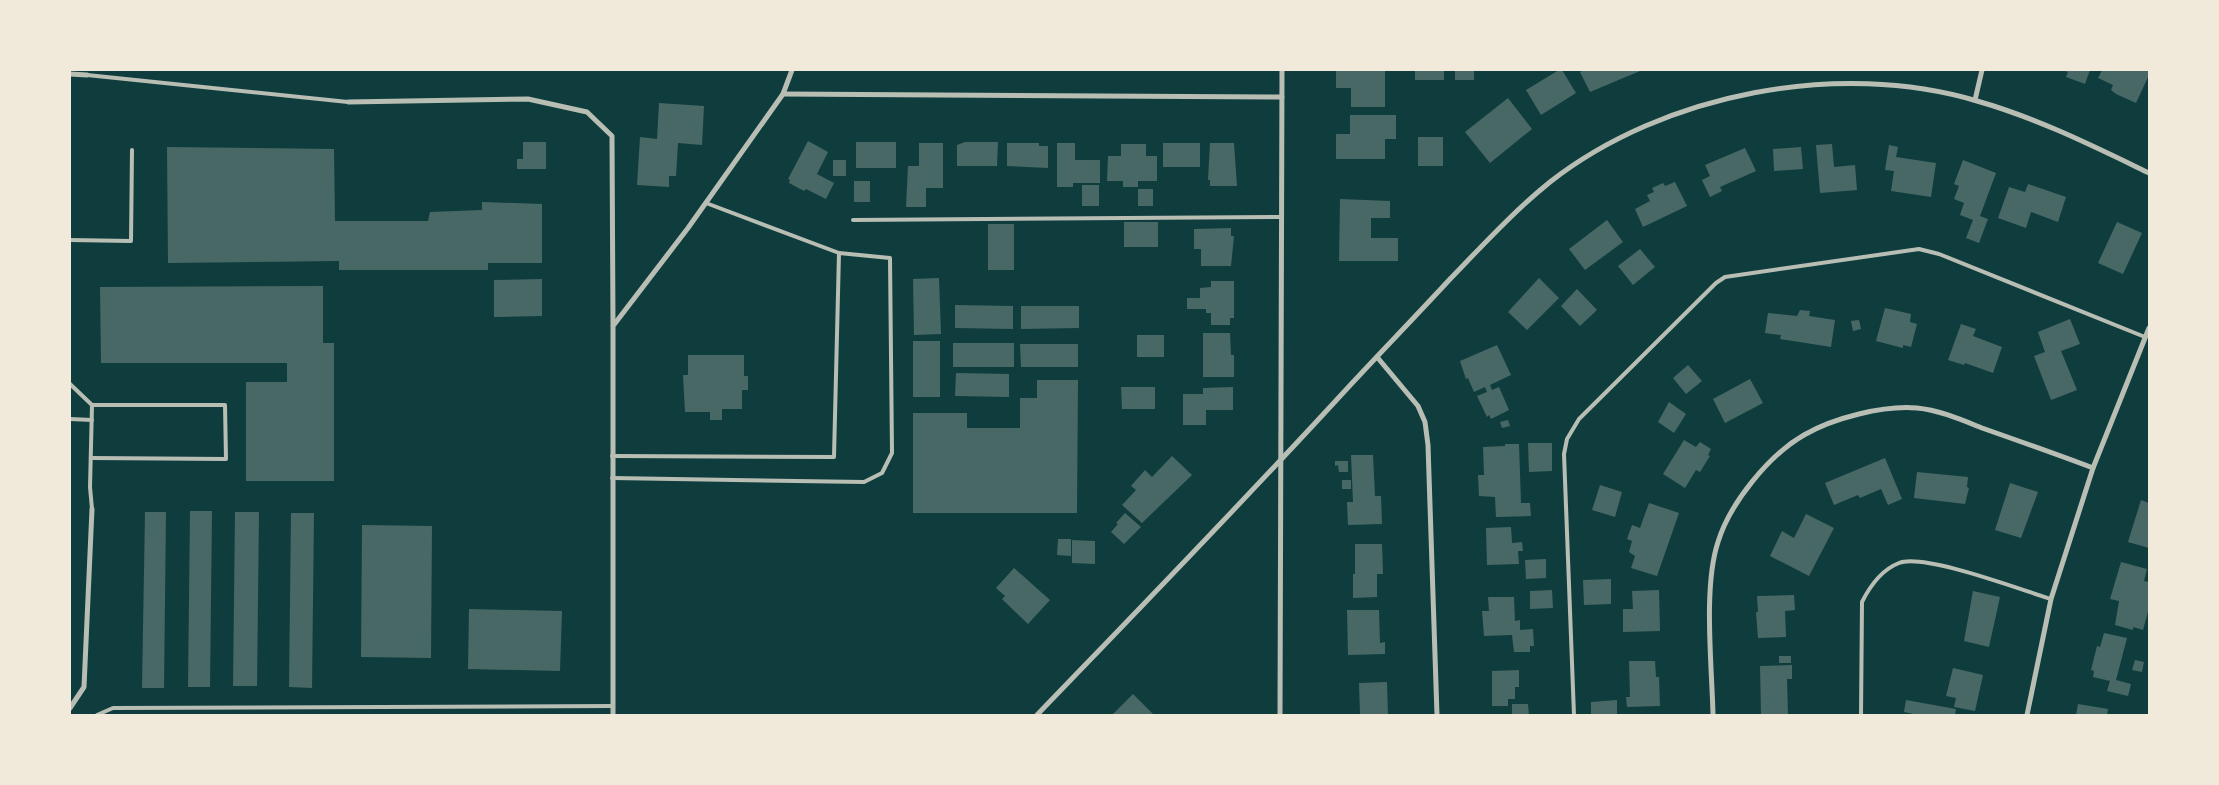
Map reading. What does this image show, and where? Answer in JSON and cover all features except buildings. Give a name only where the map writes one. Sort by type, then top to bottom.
[{"type":"street","points":[[613,326],[706,202],[783,94],[792,70]]},
{"type":"street","points":[[1280,715],[1282,70]]},
{"type":"street","points":[[1975,100],[1982,70]]},
{"type":"street","points":[[70,74],[87,75]]},
{"type":"street","points":[[1037,715],[1282,460],[1376,357],[1504,223],[1551,182],[1586,158],[1630,134],[1674,114],[1767,90],[1812,85],[1861,83],[1904,87],[1975,100],[2048,125],[2149,173]]},
{"type":"street","points":[[783,94],[1282,97]]},
{"type":"street","points":[[348,102],[528,99],[587,112],[612,136],[612,715]]},
{"type":"street","points":[[2027,715],[2052,599],[2093,468],[2149,328]]},
{"type":"street","points":[[1376,357],[1418,406],[1426,422],[1437,715]]},
{"type":"street","points":[[1713,715],[1710,610],[1713,571],[1718,542],[1727,520],[1767,465],[1783,449],[1805,434],[1865,413],[1891,408],[1918,408],[1945,414],[2093,468]]},
{"type":"street","points":[[70,708],[84,687],[92,509]]},
{"type":"lane","points":[[87,75],[348,102]]},
{"type":"lane","points":[[70,240],[132,241],[132,150]]},
{"type":"lane","points":[[612,478],[864,482],[882,473],[892,453],[890,258],[839,253],[706,202]]},
{"type":"lane","points":[[853,220],[1282,218]]},
{"type":"lane","points":[[1574,715],[1564,454],[1567,439],[1579,419],[1716,283],[1725,277],[1919,249],[1939,254],[2145,337]]},
{"type":"lane","points":[[612,456],[834,457],[839,253]]},
{"type":"lane","points":[[70,384],[92,405],[225,405],[226,459],[91,458]]},
{"type":"lane","points":[[92,405],[92,509]]},
{"type":"lane","points":[[70,418],[92,420]]},
{"type":"lane","points":[[1861,715],[1862,602],[1869,588],[1878,577],[1899,562],[1917,560],[1938,564],[2052,599]]},
{"type":"lane","points":[[97,715],[113,708],[613,706]]}]
